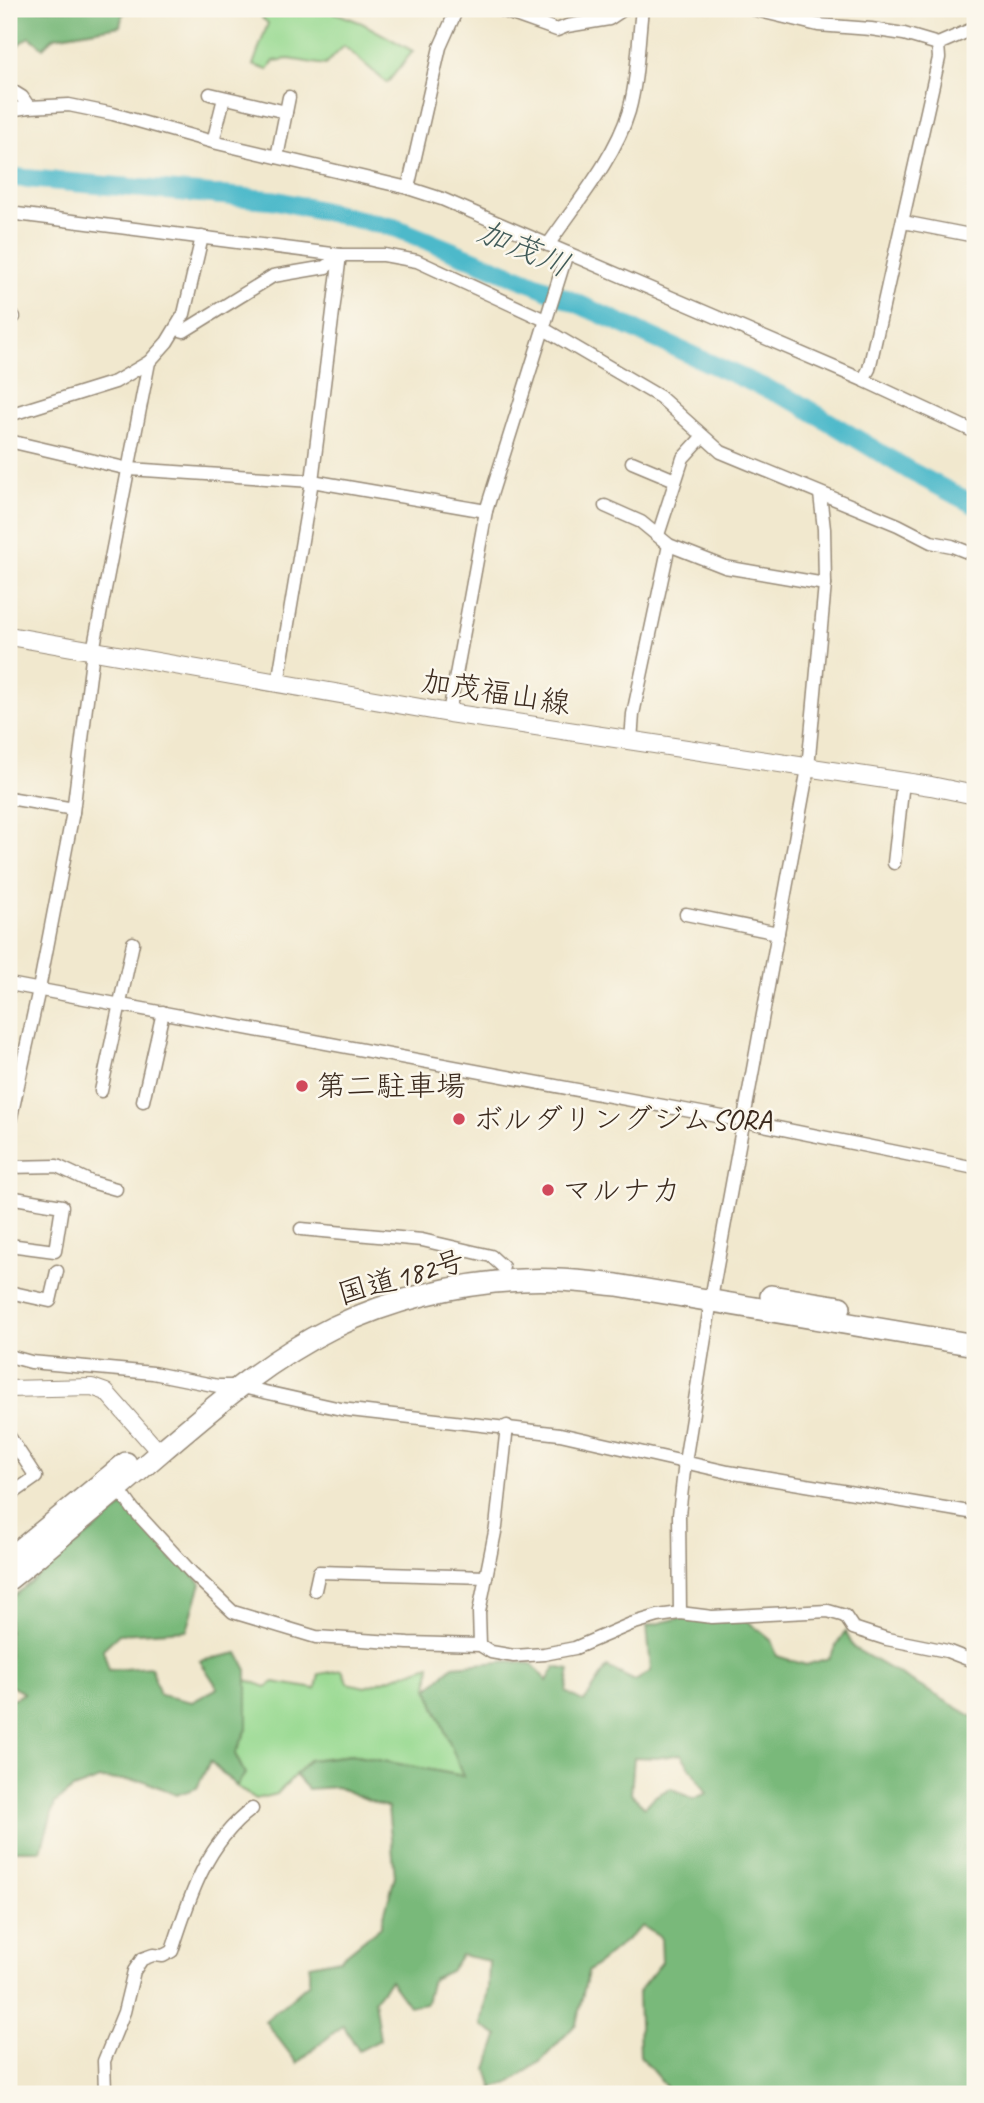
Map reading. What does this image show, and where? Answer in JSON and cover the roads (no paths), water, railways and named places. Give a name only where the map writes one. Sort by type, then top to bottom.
[{"type":"highway","name":"国道182号","points":[[9,1559],[113,1482],[271,1347],[324,1316],[360,1301],[421,1282],[503,1267],[558,1265],[611,1269],[711,1295],[975,1345]]},
{"type":"highway","name":"国道182号","points":[[228,1386],[333,1328],[380,1309],[428,1293],[472,1284],[523,1279],[569,1280],[711,1295],[975,1330]]},
{"type":"highway","name":"国道182号","points":[[9,1579],[113,1482]]},
{"type":"main road","name":"加茂福山線","points":[[9,636],[449,713],[975,795]]},
{"type":"street","points":[[408,188],[440,47],[457,9]]},
{"type":"street","points":[[498,9],[557,30],[609,19],[624,9]]},
{"type":"street","points":[[548,245],[615,146],[634,87],[642,9]]},
{"type":"street","points":[[752,9],[818,25],[893,33],[938,44],[954,39],[975,27]]},
{"type":"street","points":[[863,380],[869,369],[903,222],[939,58],[938,44]]},
{"type":"street","points":[[9,89],[22,96],[29,107]]},
{"type":"street","points":[[210,94],[286,112]]},
{"type":"street","points":[[277,157],[289,97]]},
{"type":"street","points":[[213,142],[224,98]]},
{"type":"street","points":[[9,110],[69,105],[408,188],[492,220],[863,380],[975,432]]},
{"type":"street","points":[[9,213],[340,255],[384,255],[416,261],[544,324],[634,380],[660,397],[721,452],[898,525],[931,542],[952,546],[975,555]]},
{"type":"street","points":[[903,222],[975,236]]},
{"type":"street","points":[[9,415],[114,382],[149,362],[177,328],[184,314],[202,237]]},
{"type":"street","points":[[449,713],[486,511],[567,253]]},
{"type":"street","points":[[177,328],[184,331],[273,276],[326,267],[340,255]]},
{"type":"street","points":[[278,683],[312,481],[340,255]]},
{"type":"street","points":[[9,1126],[39,989],[73,811],[93,651],[149,362]]},
{"type":"street","points":[[658,535],[683,458],[703,436]]},
{"type":"street","points":[[9,441],[129,469],[312,481],[486,511]]},
{"type":"street","points":[[632,462],[675,480]]},
{"type":"street","points":[[680,1613],[678,1515],[685,1462],[711,1295],[808,768],[825,584],[820,494]]},
{"type":"street","points":[[605,506],[641,522],[669,545],[725,567],[825,584]]},
{"type":"street","points":[[631,741],[633,714],[669,545]]},
{"type":"street","points":[[894,863],[903,782]]},
{"type":"street","points":[[9,798],[73,811]]},
{"type":"street","points":[[686,915],[778,933]]},
{"type":"street","points":[[101,1091],[133,943]]},
{"type":"street","points":[[9,984],[744,1121],[975,1168]]},
{"type":"street","points":[[143,1101],[163,1012]]},
{"type":"street","points":[[9,1167],[57,1166],[91,1182],[116,1189]]},
{"type":"street","points":[[9,1197],[62,1206],[55,1251],[9,1245]]},
{"type":"street","points":[[301,1229],[422,1240],[491,1256],[503,1267]]},
{"type":"street","points":[[9,1292],[50,1301],[57,1271]]},
{"type":"street","points":[[9,1356],[31,1362],[153,1373],[341,1409],[560,1434],[728,1472],[975,1513]]},
{"type":"street","points":[[9,1389],[92,1387],[106,1392],[155,1448]]},
{"type":"street","points":[[480,1645],[479,1612],[496,1527],[507,1426]]},
{"type":"street","points":[[9,1436],[36,1477],[9,1496]]},
{"type":"street","points":[[113,1482],[133,1509],[191,1572],[233,1612],[316,1637],[480,1645],[491,1651],[514,1656],[575,1648],[631,1624],[658,1616],[680,1613],[712,1617],[828,1611],[845,1616],[853,1628],[887,1639],[947,1651],[975,1662]]},
{"type":"street","points":[[315,1590],[319,1572],[486,1577]]},
{"type":"street","points":[[103,2094],[104,2061],[124,2012],[134,1971],[142,1959],[152,1955],[163,1956],[172,1951],[193,1886],[232,1824],[252,1809]]},
{"type":"waterway","name":"加茂川","points":[[9,177],[275,200],[396,228],[543,288],[798,403],[910,471],[975,505]]},
{"type":"place","name":"第二駐車場","points":[[302,1086]]},
{"type":"place","name":"ボルダリングジムSORA","points":[[459,1119]]},
{"type":"place","name":"マルナカ","points":[[548,1190]]}]
